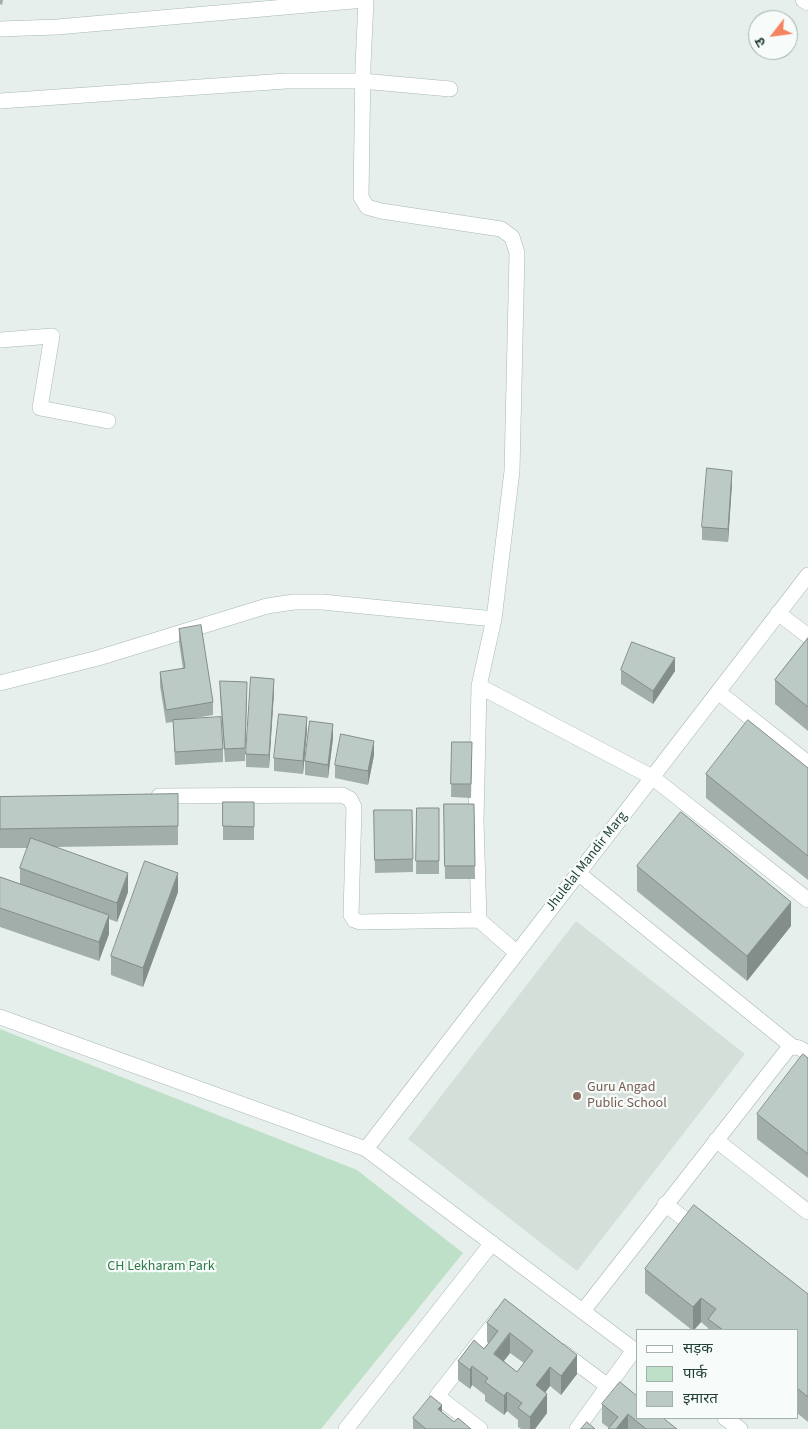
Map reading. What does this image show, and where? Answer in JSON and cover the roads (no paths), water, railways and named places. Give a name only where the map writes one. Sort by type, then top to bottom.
[{"type":"street","points":[[0,29],[57,27],[366,0],[362,81],[361,197],[367,207],[381,211],[501,229],[512,237],[517,253],[512,471],[494,619],[479,686],[476,821],[480,920]]},
{"type":"street","points":[[803,0],[808,3]]},
{"type":"street","points":[[0,101],[286,80],[362,81],[450,89]]},
{"type":"street","points":[[0,340],[52,336],[40,408],[108,421]]},
{"type":"street","name":"Jhulelal Mandir Marg","points":[[366,1149],[808,575]]},
{"type":"street","points":[[0,683],[98,658],[267,606],[294,602],[322,602],[494,619]]},
{"type":"street","points":[[778,613],[808,636]]},
{"type":"street","points":[[479,686],[652,777],[808,900]]},
{"type":"street","points":[[718,692],[808,763]]},
{"type":"street","points":[[142,796],[342,795],[350,799],[354,807],[351,915],[354,920],[360,922],[480,920],[517,952]]},
{"type":"street","points":[[578,873],[793,1047]]},
{"type":"street","points":[[0,1017],[366,1149],[636,1351],[577,1429]]},
{"type":"street","points":[[582,1311],[788,1049],[800,1047],[808,1054]]},
{"type":"street","points":[[716,1140],[808,1212]]},
{"type":"street","points":[[665,1204],[713,1240]]},
{"type":"street","points":[[346,1429],[492,1243]]},
{"type":"street","points":[[480,1429],[437,1396],[504,1310],[512,1316]]},
{"type":"street","points":[[552,1345],[609,1387]]},
{"type":"street","points":[[726,1419],[740,1429]]},
{"type":"place","name":"Guru Angad Public School","points":[[577,1096]]},
{"type":"park label","name":"CH Lekharam Park","points":[[161,1267]]}]
